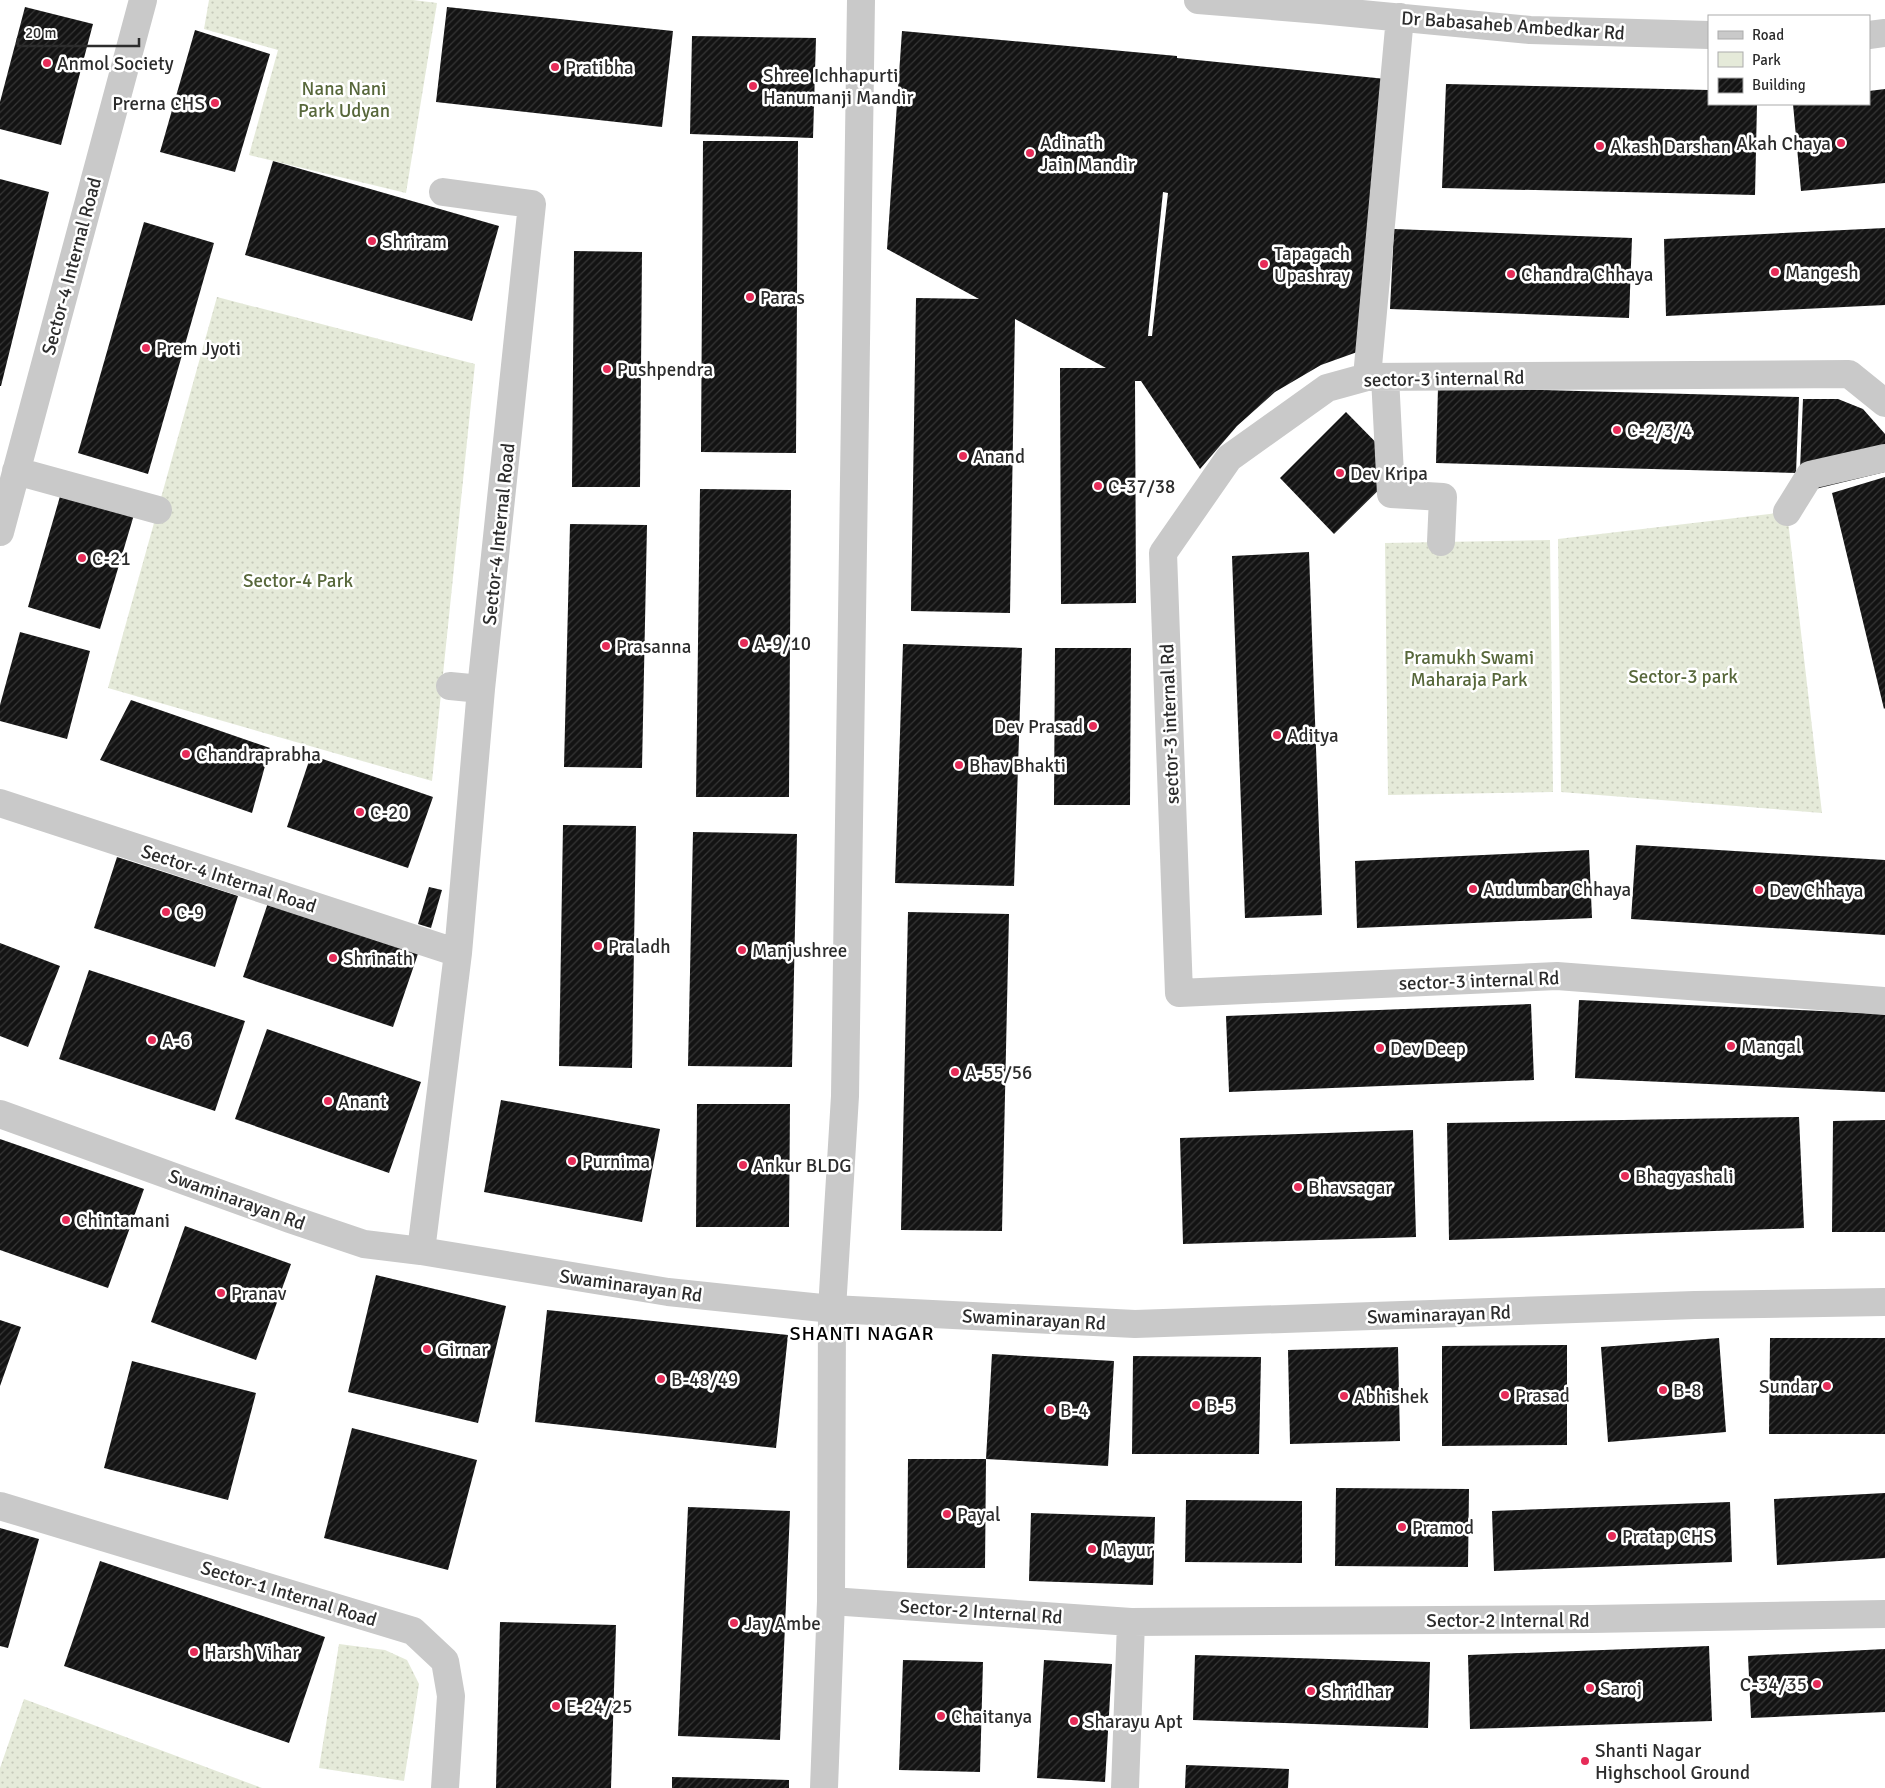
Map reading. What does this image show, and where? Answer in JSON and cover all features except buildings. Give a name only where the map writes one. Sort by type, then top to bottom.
[{"type":"street","name":"Sector-4 Internal Road","points":[[0,532],[143,0]]},
{"type":"street","points":[[824,1788],[832,1601],[832,1309],[845,1096],[860,0]]},
{"type":"street","name":"Dr Babasaheb Ambedkar Rd","points":[[1198,0],[1320,5],[1400,17],[1530,30],[1708,35]]},
{"type":"street","points":[[1400,17],[1376,377],[1392,494],[1443,497],[1441,542]]},
{"type":"street","points":[[1870,35],[1885,33]]},
{"type":"street","name":"Sector-4 Internal Road","points":[[421,1251],[458,954],[482,689],[532,204],[443,192]]},
{"type":"street","name":"sector-3 internal Rd","points":[[1885,403],[1849,374],[1376,377],[1327,388],[1229,458],[1163,553],[1179,993],[1557,976],[1885,1001]]},
{"type":"street","points":[[1787,512],[1810,475],[1885,458]]},
{"type":"street","points":[[16,471],[158,510]]},
{"type":"street","points":[[450,686],[482,689]]},
{"type":"street","name":"Sector-4 Internal Road","points":[[0,803],[458,954]]},
{"type":"street","name":"Swaminarayan Rd","points":[[0,1114],[364,1244],[421,1251],[668,1292],[832,1309],[1136,1324],[1695,1305],[1885,1302]]},
{"type":"street","name":"Sector-1 Internal Road","points":[[0,1506],[413,1631],[445,1661],[451,1696],[445,1788]]},
{"type":"street","name":"Sector-2 Internal Rd","points":[[832,1601],[1131,1622],[1581,1619],[1885,1614]]},
{"type":"street","points":[[1126,1788],[1131,1622]]},
{"type":"green space","name":"Nana Nani Park Udyan","points":[[209,0],[413,0],[437,3],[406,193],[249,155],[278,50],[204,29]]},
{"type":"green space","name":"Sector-4 Park","points":[[217,297],[475,364],[432,781],[108,688]]},
{"type":"green space","name":"Sector-3 park","points":[[1787,512],[1822,813],[1561,792],[1558,539]]},
{"type":"green space","name":"Pramukh Swami Maharaja Park","points":[[1550,540],[1553,792],[1388,795],[1385,543]]},
{"type":"green space","points":[[339,1644],[385,1650],[407,1660],[419,1684],[404,1781],[319,1768]]},
{"type":"green space","points":[[24,1699],[262,1788],[0,1788],[0,1768]]},
{"type":"place","name":"Anmol Society","points":[[47,63]]},
{"type":"place","name":"Pratibha","points":[[555,67]]},
{"type":"place","name":"Shree Ichhapurti Hanumanji Mandir","points":[[753,86]]},
{"type":"place","name":"Prerna CHS","points":[[215,103]]},
{"type":"place","name":"Akah Chaya","points":[[1841,143]]},
{"type":"place","name":"Akash Darshan","points":[[1600,146]]},
{"type":"place","name":"Adinath Jain Mandir","points":[[1030,153]]},
{"type":"place","name":"Shriram","points":[[372,241]]},
{"type":"place","name":"Tapagach Upashray","points":[[1264,264]]},
{"type":"place","name":"Mangesh","points":[[1775,272]]},
{"type":"place","name":"Chandra Chhaya","points":[[1511,274]]},
{"type":"place","name":"Paras","points":[[750,297]]},
{"type":"place","name":"Prem Jyoti","points":[[146,348]]},
{"type":"place","name":"Pushpendra","points":[[607,369]]},
{"type":"place","name":"C-2/3/4","points":[[1617,430]]},
{"type":"place","name":"Anand","points":[[963,456]]},
{"type":"place","name":"Dev Kripa","points":[[1340,473]]},
{"type":"place","name":"C-37/38","points":[[1098,486]]},
{"type":"place","name":"C-21","points":[[82,558]]},
{"type":"place","name":"A-9/10","points":[[744,643]]},
{"type":"place","name":"Prasanna","points":[[606,646]]},
{"type":"place","name":"Dev Prasad","points":[[1093,726]]},
{"type":"place","name":"Aditya","points":[[1277,735]]},
{"type":"place","name":"Chandraprabha","points":[[186,754]]},
{"type":"place","name":"Bhav Bhakti","points":[[959,765]]},
{"type":"place","name":"C-20","points":[[360,812]]},
{"type":"place","name":"Audumbar Chhaya","points":[[1473,889]]},
{"type":"place","name":"Dev Chhaya","points":[[1759,890]]},
{"type":"place","name":"C-9","points":[[166,912]]},
{"type":"place","name":"Praladh","points":[[598,946]]},
{"type":"place","name":"Manjushree","points":[[742,950]]},
{"type":"place","name":"Shrinath","points":[[333,958]]},
{"type":"place","name":"A-6","points":[[152,1040]]},
{"type":"place","name":"Mangal","points":[[1731,1046]]},
{"type":"place","name":"Dev Deep","points":[[1380,1048]]},
{"type":"place","name":"A-55/56","points":[[955,1072]]},
{"type":"place","name":"Anant","points":[[328,1101]]},
{"type":"place","name":"Purnima","points":[[572,1161]]},
{"type":"place","name":"Ankur BLDG","points":[[743,1165]]},
{"type":"place","name":"Bhagyashali","points":[[1625,1176]]},
{"type":"place","name":"Bhavsagar","points":[[1298,1187]]},
{"type":"place","name":"Chintamani","points":[[66,1220]]},
{"type":"place","name":"Pranav","points":[[221,1293]]},
{"type":"place","name":"Girnar","points":[[427,1349]]},
{"type":"place","name":"B-48/49","points":[[661,1379]]},
{"type":"place","name":"Sundar","points":[[1827,1386]]},
{"type":"place","name":"B-8","points":[[1663,1390]]},
{"type":"place","name":"Prasad","points":[[1505,1395]]},
{"type":"place","name":"Abhishek","points":[[1344,1396]]},
{"type":"place","name":"B-5","points":[[1196,1405]]},
{"type":"place","name":"B-4","points":[[1050,1410]]},
{"type":"place","name":"Payal","points":[[947,1514]]},
{"type":"place","name":"Pramod","points":[[1402,1527]]},
{"type":"place","name":"Pratap CHS","points":[[1612,1536]]},
{"type":"place","name":"Mayur","points":[[1092,1549]]},
{"type":"place","name":"Jay Ambe","points":[[734,1623]]},
{"type":"place","name":"Harsh Vihar","points":[[194,1652]]},
{"type":"place","name":"C-34/35","points":[[1817,1684]]},
{"type":"place","name":"Saroj","points":[[1590,1688]]},
{"type":"place","name":"Shridhar","points":[[1311,1691]]},
{"type":"place","name":"E-24/25","points":[[556,1706]]},
{"type":"place","name":"Chaitanya","points":[[941,1716]]},
{"type":"place","name":"Sharayu Apt","points":[[1074,1721]]},
{"type":"place","name":"Shanti Nagar Highschool Ground","points":[[1585,1761]]},
{"type":"district","name":"SHANTI NAGAR","points":[[862,1333]]}]
